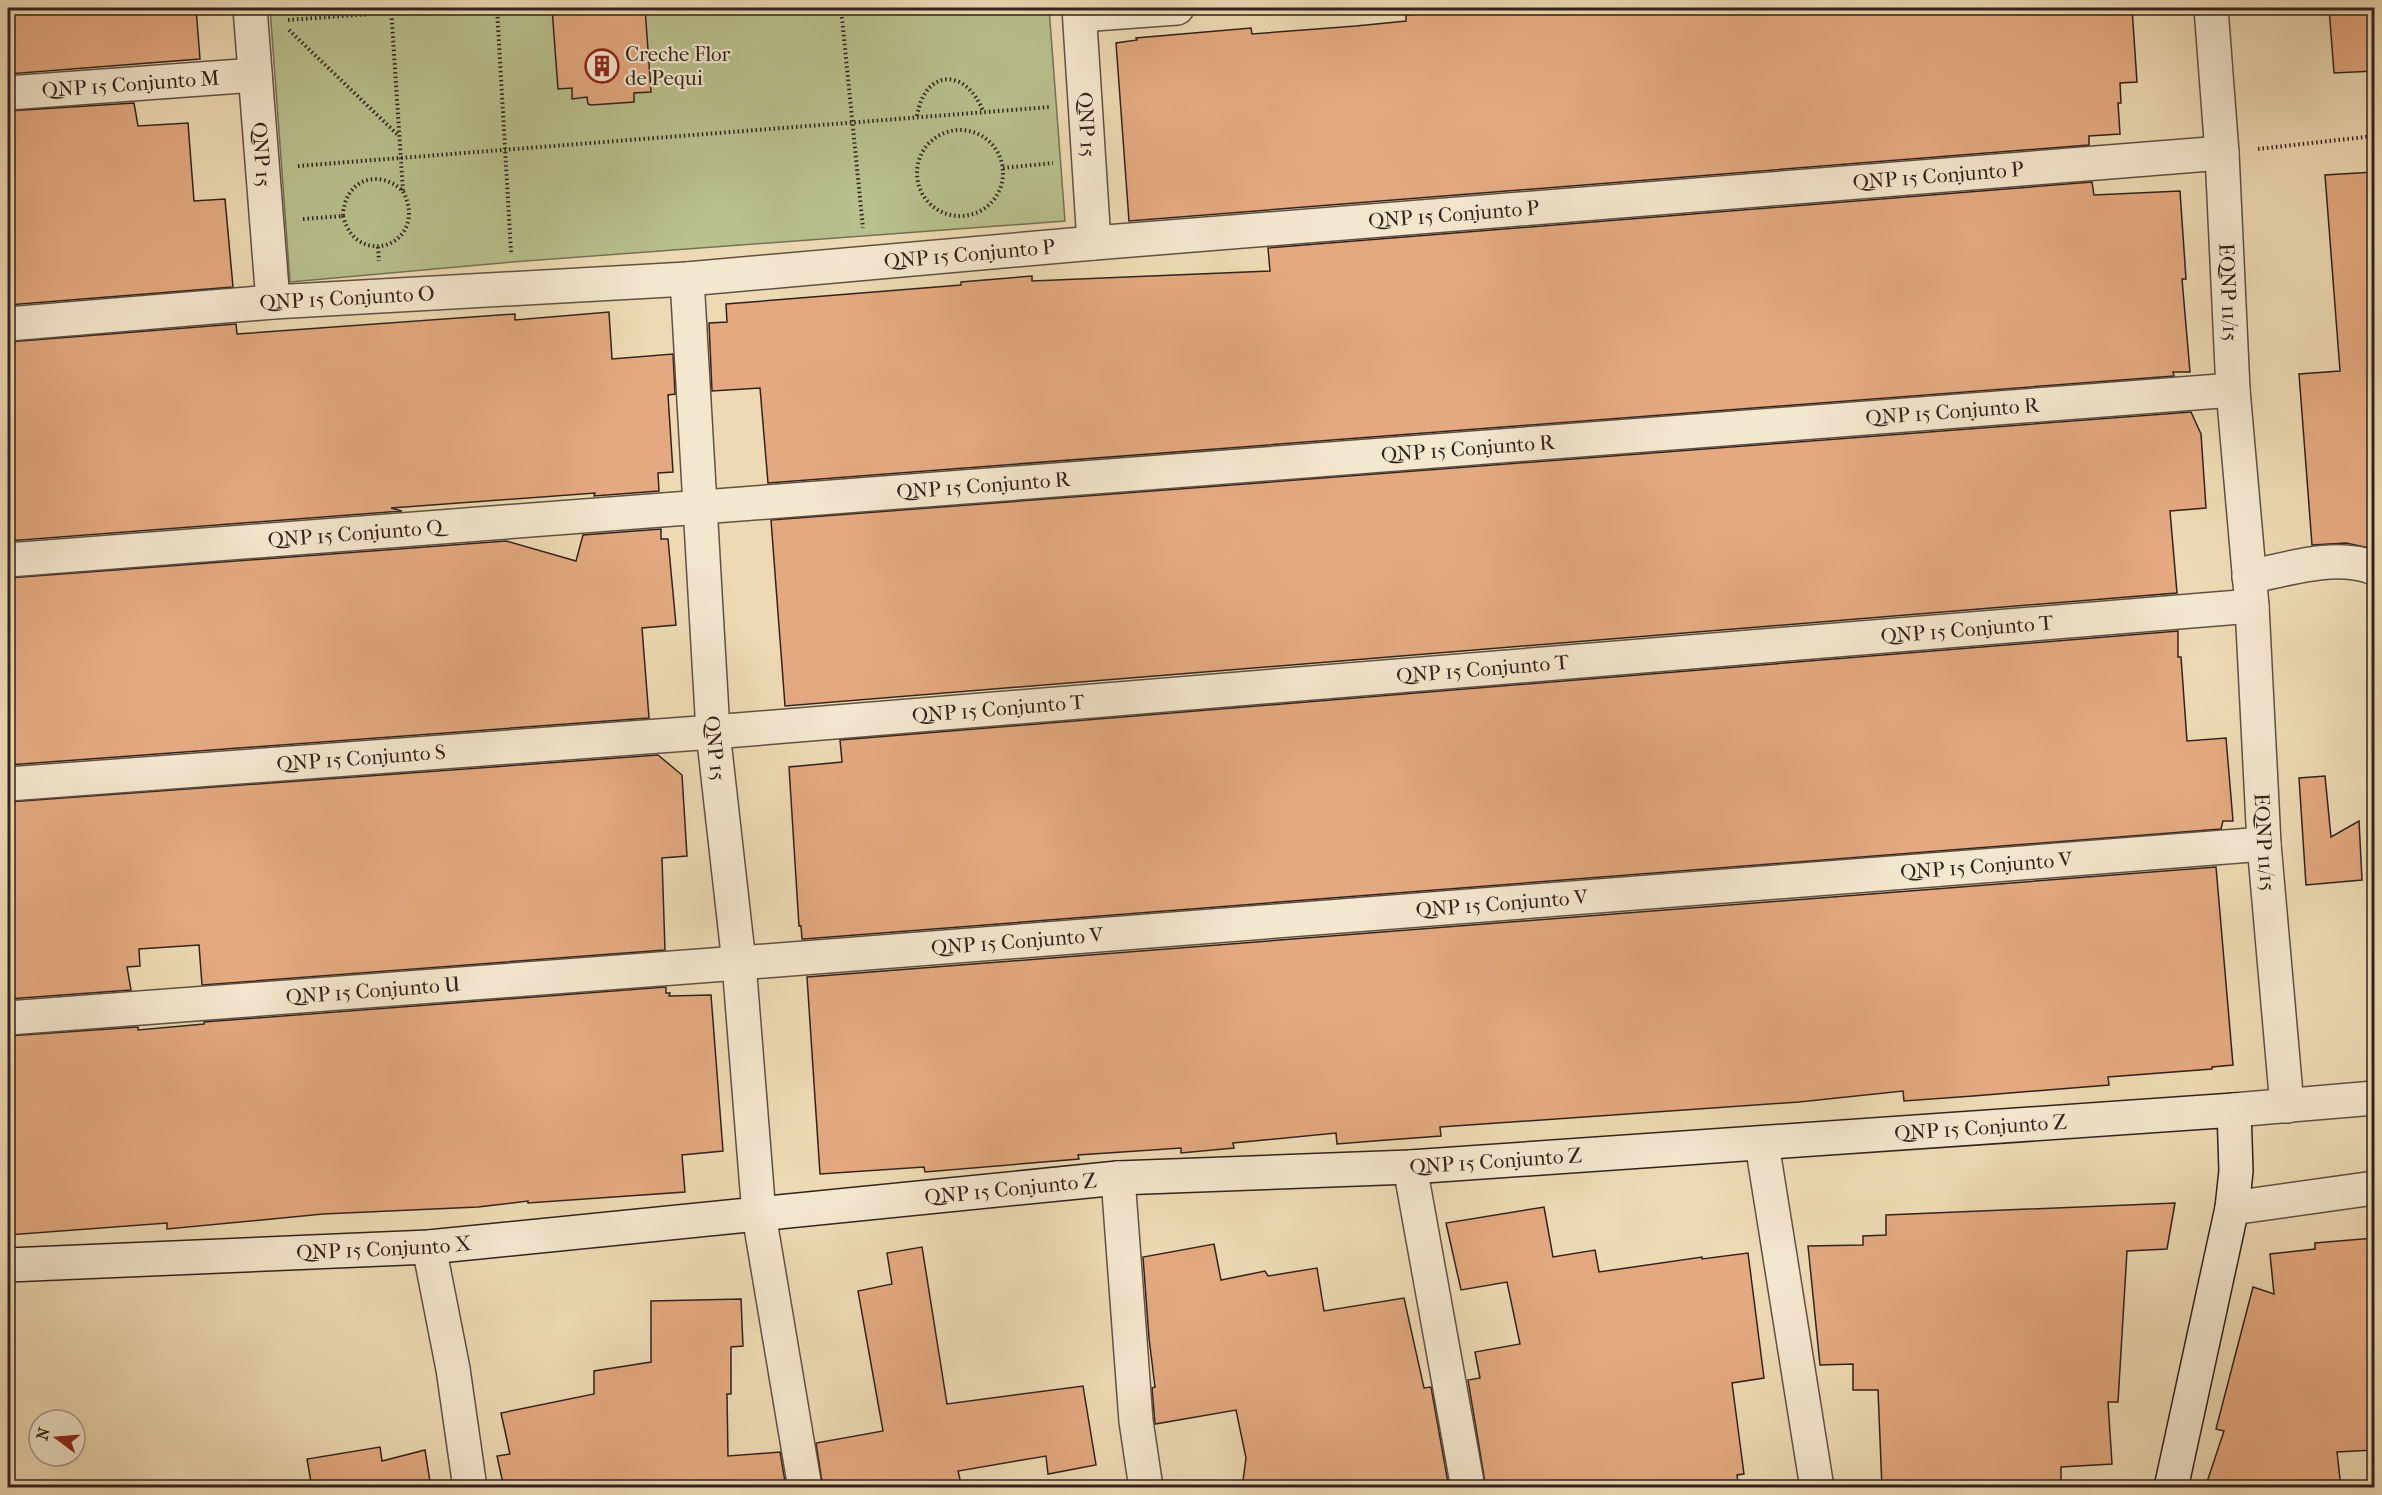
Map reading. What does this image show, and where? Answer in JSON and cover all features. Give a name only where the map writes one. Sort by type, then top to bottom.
[{"type":"street","name":"QNP 15","points":[[250,8],[273,302]]},
{"type":"street","points":[[1079,11],[1177,8]]},
{"type":"street","name":"EQNP 11/15","points":[[2211,8],[2222,153],[2233,390],[2251,592],[2264,844],[2287,1106]]},
{"type":"street","name":"QNP 15","points":[[1079,11],[1094,243]]},
{"type":"street","name":"QNP 15 Conjunto M","points":[[8,93],[255,75]]},
{"type":"street","name":"QNP 15 Conjunto P","points":[[687,279],[1094,243],[2222,153]]},
{"type":"street","name":"QNP 15","points":[[687,279],[714,732],[739,963],[759,1215],[805,1488]]},
{"type":"street","name":"QNP 15 Conjunto O","points":[[8,324],[273,302],[687,279]]},
{"type":"street","name":"QNP 15 Conjunto R","points":[[702,507],[2233,390]]},
{"type":"street","name":"QNP 15 Conjunto Q","points":[[8,560],[702,507]]},
{"type":"street","points":[[2251,592],[2304,565],[2341,562],[2374,568]]},
{"type":"street","name":"QNP 15 Conjunto T","points":[[714,732],[2251,592]]},
{"type":"street","name":"QNP 15 Conjunto S","points":[[8,784],[714,732]]},
{"type":"street","name":"QNP 15 Conjunto V","points":[[739,963],[2264,844]]},
{"type":"street","name":"QNP 15 Conjunto U","points":[[8,1018],[739,963]]},
{"type":"street","name":"QNP 15 Conjunto Z","points":[[759,1215],[1118,1178],[1410,1167],[1762,1144],[2374,1098]]},
{"type":"street","points":[[2171,1488],[2232,1208],[2236,1171],[2234,1110]]},
{"type":"street","points":[[1762,1144],[1817,1488]]},
{"type":"street","points":[[1410,1167],[1468,1488]]},
{"type":"street","points":[[1118,1178],[1135,1410],[1146,1488]]},
{"type":"street","points":[[2232,1208],[2374,1188]]},
{"type":"street","name":"QNP 15 Conjunto X","points":[[8,1265],[429,1247],[759,1215]]},
{"type":"street","points":[[429,1247],[453,1369],[470,1488]]},
{"type":"path","points":[[280,21],[391,10],[451,8]]},
{"type":"path","points":[[497,8],[512,262]]},
{"type":"path","points":[[841,8],[863,235]]},
{"type":"path","points":[[391,10],[403,191],[410,211],[409,223],[395,242],[384,246],[373,247],[352,237],[345,227],[343,216],[343,206],[347,195],[363,181],[374,179],[395,184],[403,191]]},
{"type":"path","points":[[288,29],[399,135]]},
{"type":"path","points":[[917,116],[919,105],[928,89],[944,78],[964,83],[979,99],[983,111]]},
{"type":"path","points":[[294,166],[1056,106]]},
{"type":"path","points":[[963,130],[978,134],[990,142],[999,154],[1003,168],[1003,182],[990,205],[978,213],[965,216],[951,216],[939,211],[928,202],[917,178],[918,163],[925,149],[935,138],[948,132],[963,130]]},
{"type":"path","points":[[2222,153],[2374,136]]},
{"type":"path","points":[[1003,168],[1061,163]]},
{"type":"path","points":[[297,219],[343,216]]},
{"type":"green space","points":[[270,8],[1049,8],[1065,221],[512,262],[290,282]]},
{"type":"building","points":[[8,8],[196,8],[200,59],[8,74]]},
{"type":"building","name":"Creche Flor de Pequi","points":[[552,8],[645,8],[651,92],[634,93],[634,102],[591,105],[588,104],[587,97],[572,99],[572,88],[558,89]]},
{"type":"building","points":[[1506,8],[2132,8],[2137,82],[2120,83],[2121,103],[2118,103],[2120,134],[2089,136],[2089,145],[1129,221],[1116,43],[1137,40],[1136,38],[1251,28],[1252,34],[1356,26],[1406,21],[1406,15]]},
{"type":"building","points":[[2329,8],[2374,8],[2374,71],[2334,73]]},
{"type":"building","points":[[134,103],[138,126],[188,123],[194,201],[225,199],[233,287],[8,305],[8,111]]},
{"type":"building","points":[[2374,172],[2374,549],[2346,543],[2312,545],[2299,374],[2340,371],[2325,175]]},
{"type":"building","points":[[2092,182],[2094,195],[2180,191],[2186,279],[2182,279],[2190,372],[2173,372],[2174,376],[768,483],[760,388],[712,391],[709,323],[727,322],[726,304],[961,285],[961,282],[1032,276],[1032,281],[1270,271],[1268,248]]},
{"type":"building","points":[[609,312],[612,359],[673,354],[675,394],[668,395],[673,472],[658,473],[659,491],[594,496],[595,493],[391,508],[402,511],[8,541],[8,342],[236,324],[237,334],[515,314],[515,320]]},
{"type":"building","points":[[2191,412],[2201,434],[2206,508],[2170,511],[2177,593],[785,706],[771,520]]},
{"type":"building","points":[[661,529],[661,539],[668,539],[676,625],[642,628],[649,718],[8,765],[8,578],[506,541],[576,561],[583,535]]},
{"type":"building","points":[[2178,631],[2178,657],[2181,657],[2187,741],[2226,738],[2233,821],[2223,821],[2221,829],[804,939],[802,939],[801,926],[799,926],[789,767],[842,762],[840,740]]},
{"type":"building","points":[[658,755],[682,775],[687,856],[662,858],[665,950],[202,985],[199,945],[139,949],[140,966],[127,967],[131,990],[8,999],[8,802]]},
{"type":"building","points":[[2325,776],[2331,837],[2359,821],[2362,880],[2306,885],[2299,778]]},
{"type":"building","points":[[2216,867],[2233,1065],[2212,1067],[2212,1069],[2108,1077],[2109,1085],[1973,1096],[1904,1101],[1903,1091],[1799,1102],[1440,1127],[1441,1136],[1337,1144],[1336,1133],[1233,1143],[1234,1148],[1181,1153],[1181,1148],[1078,1155],[1079,1159],[925,1172],[924,1167],[820,1174],[807,977]]},
{"type":"building","points":[[666,987],[666,993],[670,993],[669,996],[711,995],[723,1151],[682,1155],[685,1192],[528,1203],[528,1201],[478,1207],[323,1214],[167,1229],[167,1223],[8,1235],[8,1036],[138,1027],[138,1030],[204,1024],[204,1022]]},
{"type":"building","points":[[2175,1203],[2167,1249],[2127,1251],[2118,1402],[2108,1402],[2112,1464],[2061,1467],[2061,1488],[1882,1488],[1878,1390],[1853,1390],[1853,1364],[1820,1365],[1808,1246],[1863,1245],[1863,1236],[1886,1235],[1886,1215]]},
{"type":"building","points":[[1544,1207],[1553,1257],[1595,1250],[1599,1272],[1702,1257],[1702,1259],[1748,1253],[1764,1378],[1732,1383],[1744,1474],[1737,1475],[1739,1488],[1486,1488],[1468,1380],[1480,1378],[1475,1352],[1520,1344],[1507,1282],[1461,1290],[1446,1223]]},
{"type":"building","points":[[2374,1238],[2374,1450],[2337,1452],[2341,1488],[2205,1488],[2224,1431],[2216,1429],[2253,1287],[2274,1294],[2270,1254],[2315,1249],[2315,1243]]},
{"type":"building","points":[[1214,1244],[1221,1280],[1265,1271],[1268,1276],[1317,1268],[1324,1311],[1404,1298],[1424,1388],[1431,1387],[1449,1488],[1242,1488],[1246,1458],[1236,1410],[1155,1424],[1152,1388],[1155,1387],[1143,1257]]},
{"type":"building","points":[[922,1247],[947,1404],[1083,1386],[1096,1465],[1048,1474],[1046,1456],[958,1471],[962,1488],[823,1488],[816,1443],[883,1431],[858,1291],[892,1284],[887,1253]]},
{"type":"building","points":[[741,1299],[743,1346],[731,1347],[731,1394],[727,1394],[728,1456],[780,1452],[786,1488],[504,1488],[497,1456],[510,1454],[501,1413],[594,1394],[594,1371],[651,1362],[651,1301]]},
{"type":"building","points":[[380,1447],[382,1461],[425,1450],[431,1488],[312,1488],[307,1459]]},
{"type":"place","name":"Creche Flor de Pequi","points":[[602,66]]}]
